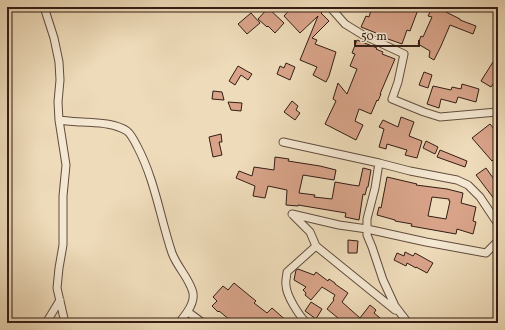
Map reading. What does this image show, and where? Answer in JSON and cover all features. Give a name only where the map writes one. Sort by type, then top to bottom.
[{"type":"street","points":[[44,7],[54,38],[59,62],[59,120],[66,165],[63,196],[62,245],[58,268],[57,288],[65,323]]},
{"type":"street","points":[[330,7],[345,24],[363,35],[404,54],[398,82],[392,99],[440,117],[498,113]]},
{"type":"street","points":[[59,120],[99,122],[112,125],[128,132],[134,140],[147,167],[172,254],[193,294],[192,303],[188,312],[179,323]]},
{"type":"street","points":[[283,142],[379,163],[410,172],[457,180],[468,185],[480,197],[498,224]]},
{"type":"street","points":[[379,163],[375,188],[367,218],[367,235],[383,280],[395,306],[408,323]]},
{"type":"street","points":[[402,315],[316,246],[310,232],[292,214],[339,225],[367,229],[486,253],[498,241]]},
{"type":"street","points":[[307,323],[301,318],[285,285],[287,272],[316,246]]},
{"type":"street","points":[[46,323],[60,300]]},
{"type":"street","points":[[188,312],[203,323]]},
{"type":"building","points":[[292,7],[319,7],[323,11],[321,13],[329,21],[312,38],[317,40],[315,44],[336,52],[326,82],[313,75],[317,67],[300,60],[318,16],[300,33],[284,16]]},
{"type":"building","points":[[372,7],[419,7],[410,31],[407,30],[402,44],[377,36],[376,33],[361,27],[366,16],[369,17]]},
{"type":"building","points":[[439,7],[449,7],[446,12],[460,20],[476,26],[473,34],[450,25],[434,60],[429,57],[430,51],[418,44],[421,36],[423,37],[432,17],[428,16],[432,8],[438,10]]},
{"type":"building","points":[[268,8],[284,23],[275,33],[258,19]]},
{"type":"building","points":[[251,13],[260,23],[247,34],[238,24]]},
{"type":"building","points":[[357,40],[377,48],[376,49],[383,52],[382,54],[395,59],[378,101],[377,100],[371,114],[359,109],[355,121],[363,125],[356,140],[325,124],[336,101],[333,99],[338,83],[347,94],[357,69],[350,66],[355,54],[352,53]]},
{"type":"building","points":[[498,54],[498,76],[491,87],[481,81]]},
{"type":"building","points":[[286,63],[295,67],[290,80],[277,74],[280,66],[284,68]]},
{"type":"building","points":[[238,66],[252,74],[248,80],[241,75],[235,85],[229,81]]},
{"type":"building","points":[[424,72],[432,75],[428,88],[419,85]]},
{"type":"building","points":[[462,84],[479,89],[476,102],[458,97],[456,103],[441,99],[439,108],[427,104],[433,86],[451,90],[452,87],[461,89]]},
{"type":"building","points":[[213,91],[222,92],[224,100],[212,99]]},
{"type":"building","points":[[292,101],[298,106],[296,110],[300,113],[295,120],[284,112]]},
{"type":"building","points":[[228,102],[242,103],[241,111],[231,110]]},
{"type":"building","points":[[401,117],[414,122],[409,136],[422,141],[417,158],[405,155],[407,150],[387,144],[386,149],[379,147],[384,129],[379,127],[383,120],[398,127]]},
{"type":"building","points":[[490,124],[498,134],[493,138],[498,144],[498,148],[494,151],[498,156],[492,161],[472,138]]},
{"type":"building","points":[[221,134],[222,142],[219,142],[222,155],[213,157],[209,137]]},
{"type":"building","points":[[426,141],[438,147],[435,154],[423,148]]},
{"type":"building","points":[[440,150],[467,161],[465,167],[437,157]]},
{"type":"building","points":[[275,157],[289,159],[288,161],[336,170],[334,180],[303,175],[299,193],[315,195],[314,197],[332,199],[335,182],[359,186],[363,168],[371,170],[368,187],[365,195],[363,194],[359,220],[345,217],[346,213],[298,205],[286,205],[287,190],[268,186],[265,198],[253,196],[255,186],[236,178],[239,171],[252,176],[254,167],[274,170]]},
{"type":"building","points":[[486,168],[498,185],[498,204],[476,175]]},
{"type":"building","points":[[387,177],[417,184],[416,185],[447,189],[463,193],[461,203],[476,207],[473,221],[476,222],[473,234],[457,229],[456,234],[411,226],[412,224],[395,221],[377,215],[379,207],[381,208]],"holes":[[[432,197],[449,199],[450,201],[446,219],[428,216]]]},
{"type":"building","points":[[348,240],[358,241],[357,253],[348,253]]},
{"type":"building","points":[[405,252],[413,256],[415,253],[433,263],[427,273],[407,263],[406,266],[394,260],[397,253],[404,256]]},
{"type":"building","points":[[298,269],[314,275],[316,272],[328,281],[329,279],[348,293],[342,302],[360,318],[370,305],[376,310],[374,313],[386,323],[334,323],[338,318],[327,309],[334,300],[335,295],[322,287],[311,300],[305,295],[306,293],[303,290],[306,287],[294,280],[296,270]]},
{"type":"building","points":[[234,283],[256,301],[254,303],[267,313],[272,308],[289,323],[228,323],[230,320],[212,306],[217,301],[213,297],[223,286],[228,290]]},
{"type":"building","points":[[311,302],[322,309],[316,319],[305,311]]}]
